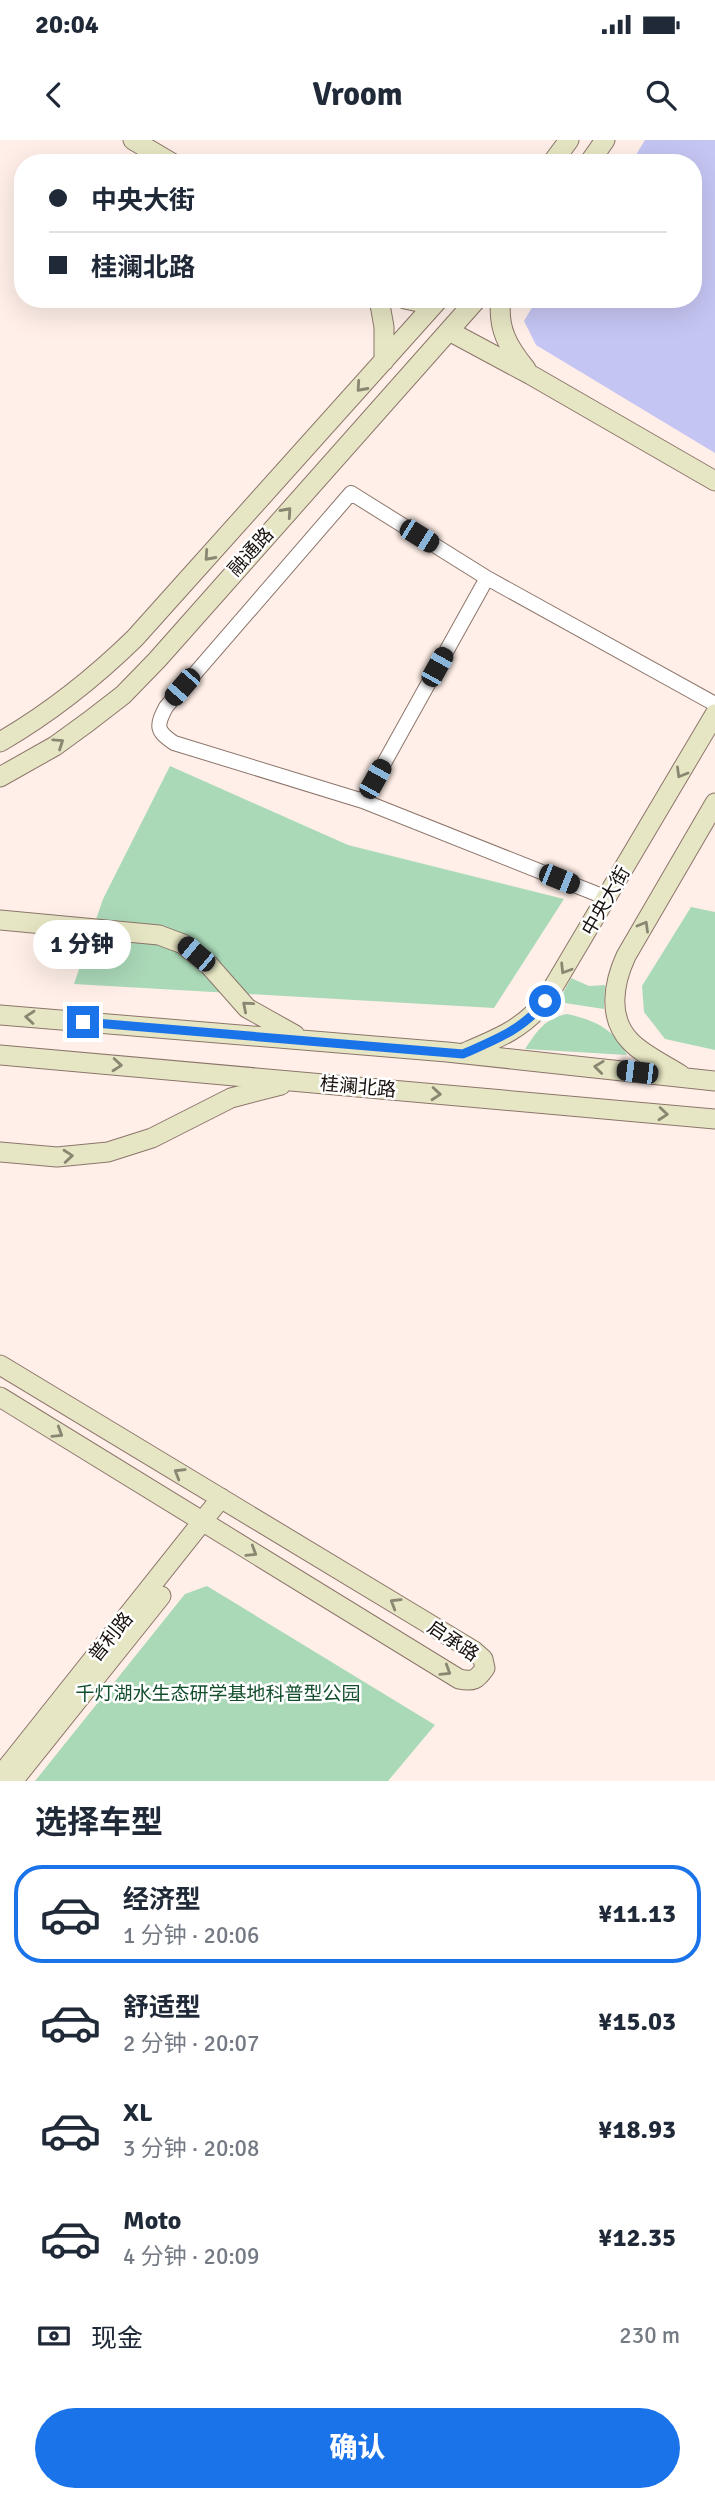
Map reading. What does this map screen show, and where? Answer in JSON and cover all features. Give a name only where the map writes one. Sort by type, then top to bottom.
[{"type":"main road","points":[[133,140],[157,154]]},
{"type":"main road","points":[[381,308],[384,327],[384,361]]},
{"type":"main road","name":"融通路","points":[[0,742],[67,699],[135,638],[431,308]]},
{"type":"main road","name":"融通路","points":[[0,777],[55,746],[123,695],[158,660],[469,308]]},
{"type":"main road","points":[[501,308],[501,326],[505,340],[531,375]]},
{"type":"main road","points":[[449,331],[715,481]]},
{"type":"main road","name":"中央大街","points":[[463,1054],[518,1028],[534,1015],[607,898],[715,714]]},
{"type":"main road","points":[[684,1077],[628,1039],[619,1022],[614,1000],[617,977],[626,957],[715,803]]},
{"type":"main road","points":[[0,920],[159,934],[183,944],[209,965],[247,1008],[305,1041]]},
{"type":"main road","points":[[0,1015],[463,1054],[715,1081]]},
{"type":"main road","name":"桂澜北路","points":[[0,1055],[715,1119]]},
{"type":"main road","points":[[0,1152],[57,1157],[108,1152],[152,1138],[231,1098],[295,1081]]},
{"type":"main road","name":"启承路","points":[[0,1365],[474,1651],[483,1659],[485,1668],[479,1678],[471,1681],[459,1679],[0,1397]]},
{"type":"main road","name":"普利路","points":[[0,1776],[227,1502]]},
{"type":"main road","name":"普利路","points":[[13,1781],[208,1525]]},
{"type":"street","points":[[607,898],[363,801],[174,743],[163,736],[158,728],[160,719],[166,707],[351,493],[487,578],[715,704]]},
{"type":"street","points":[[363,801],[487,578]]},
{"type":"green space","points":[[170,766],[348,845],[564,899],[494,1008],[74,984],[103,899]]},
{"type":"green space","points":[[691,907],[715,912],[715,1050],[665,1039],[644,1012],[642,986]]},
{"type":"green space","points":[[571,978],[589,986],[605,985],[604,1009],[558,1002]]},
{"type":"green space","points":[[567,1014],[603,1027],[616,1038],[627,1055],[525,1049],[547,1022]]},
{"type":"green space","name":"千灯湖水生态研学基地科普型公园","points":[[207,1586],[435,1725],[388,1781],[35,1781],[185,1594]]},
{"type":"building","points":[[645,140],[715,140],[715,453],[536,345],[524,321],[532,308],[702,308],[702,154],[636,154]]},
{"type":"route","points":[[83,1022],[463,1054],[518,1028],[534,1015],[545,1001]]}]
